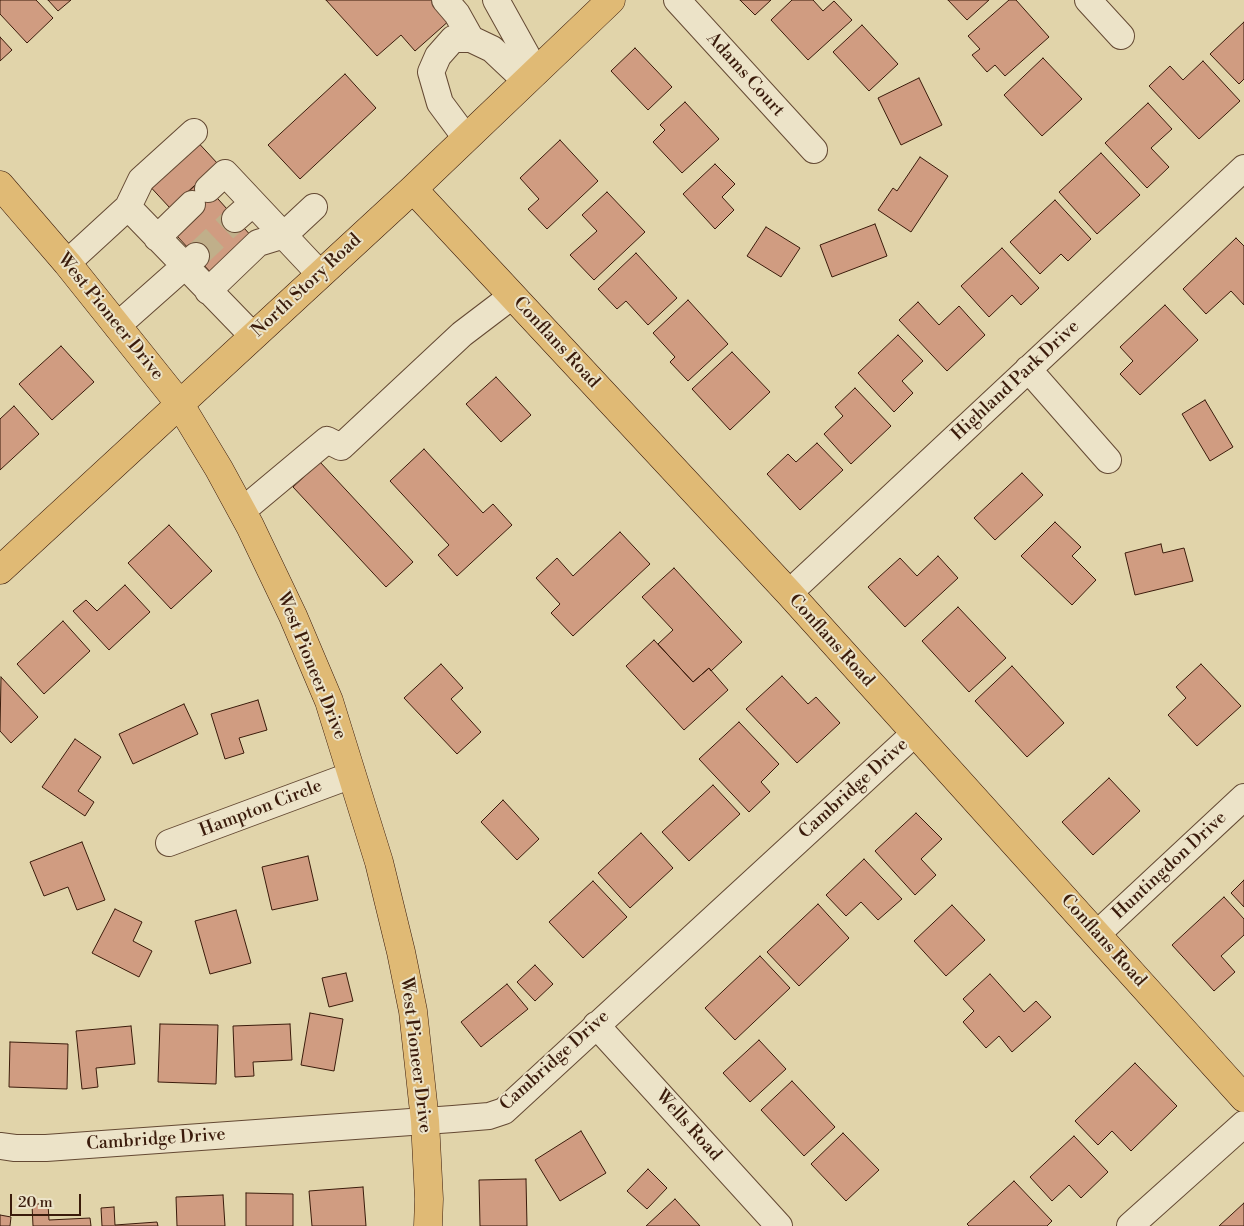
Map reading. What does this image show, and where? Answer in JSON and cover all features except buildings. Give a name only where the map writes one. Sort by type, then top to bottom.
[{"type":"main road","name":"North Story Road","points":[[0,570],[413,189],[531,76],[601,3]]},
{"type":"main road","name":"West Pioneer Drive","points":[[0,185],[67,263],[179,403],[242,511],[293,616],[328,701],[379,862],[413,1010],[425,1121],[428,1226]]},
{"type":"main road","name":"Conflans Road","points":[[413,189],[789,593],[1244,1098]]},
{"type":"street","points":[[445,0],[457,14],[471,39]]},
{"type":"street","points":[[496,0],[531,76]]},
{"type":"street","name":"Adams Court","points":[[677,0],[814,150]]},
{"type":"street","points":[[1088,0],[1121,36]]},
{"type":"street","points":[[466,138],[440,104],[431,72],[438,56],[454,39],[471,39],[492,49],[531,76]]},
{"type":"street","points":[[67,263],[128,207],[141,180],[194,132]]},
{"type":"street","name":"Highland Park Drive","points":[[789,593],[1244,168]]},
{"type":"street","points":[[157,238],[225,173],[244,211],[284,235],[320,274]]},
{"type":"street","points":[[128,207],[157,238],[190,261],[208,291],[252,336]]},
{"type":"street","points":[[208,291],[258,243],[284,235],[314,208]]},
{"type":"street","points":[[117,326],[190,261]]},
{"type":"street","points":[[242,511],[327,440],[341,447],[462,334],[512,296]]},
{"type":"street","points":[[1028,369],[1108,460]]},
{"type":"street","name":"Cambridge Drive","points":[[0,1146],[46,1148],[489,1116],[504,1111],[915,734]]},
{"type":"street","name":"Hampton Circle","points":[[170,843],[352,774]]},
{"type":"street","name":"Huntingdon Drive","points":[[1097,934],[1244,797]]},
{"type":"street","name":"Wells Road","points":[[596,1025],[779,1226]]},
{"type":"street","points":[[1130,1226],[1244,1124]]},
{"type":"tunnel","points":[[196,256],[235,219]]}]
